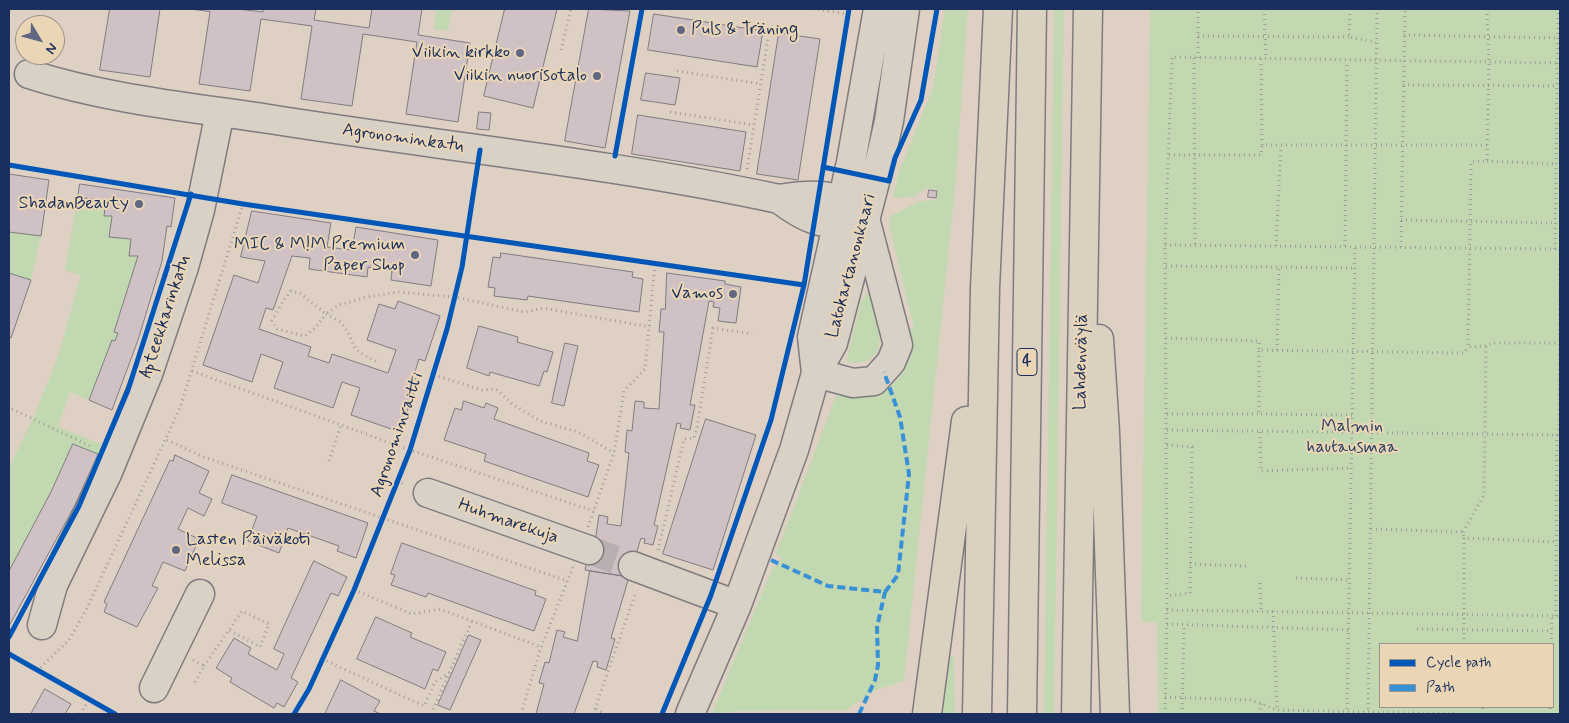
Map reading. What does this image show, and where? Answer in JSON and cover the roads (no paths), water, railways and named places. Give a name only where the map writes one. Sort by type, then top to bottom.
[{"type":"highway","points":[[977,714],[985,288],[998,9]]},
{"type":"highway","name":"4","points":[[1022,714],[1032,9]]},
{"type":"highway","name":"Lahdenväylä","points":[[1076,714],[1088,9]]},
{"type":"highway","points":[[1086,143],[1105,432],[1114,714]]},
{"type":"highway","points":[[927,714],[985,288]]},
{"type":"street","name":"Latokartanonkaari","points":[[816,373],[812,337],[840,213],[878,9]]},
{"type":"street","name":"Latokartanonkaari","points":[[690,714],[738,605],[794,450],[816,373],[833,343],[889,120],[906,9]]},
{"type":"street","name":"Agronominkatu","points":[[30,74],[70,87],[220,112],[598,167],[779,199],[804,195],[840,213]]},
{"type":"street","name":"Apteekkarinkatu","points":[[42,625],[52,586],[107,474],[148,374],[184,267],[203,196],[220,112]]},
{"type":"street","points":[[816,373],[853,384],[874,381],[891,362],[898,344],[865,220],[840,213]]},
{"type":"street","name":"Huhmarekuja","points":[[428,494],[585,549]]},
{"type":"street","points":[[644,565],[738,605]]},
{"type":"street","points":[[154,688],[200,594]]},
{"type":"tunnel","points":[[589,550],[633,566]]},
{"type":"place","name":"Puls & Träning","points":[[681,30]]},
{"type":"place","name":"Viikin kirkko","points":[[520,53]]},
{"type":"place","name":"Viikin nuorisotalo","points":[[597,76]]},
{"type":"place","name":"ShadanBeauty","points":[[139,204]]},
{"type":"place","name":"MIC & M!M Premium Paper Shop","points":[[415,255]]},
{"type":"place","name":"Vamos","points":[[733,294]]},
{"type":"place","name":"Lasten Päiväkoti Melissa","points":[[176,550]]},
{"type":"park label","name":"Malmin hautausmaa","points":[[1352,437]]}]
